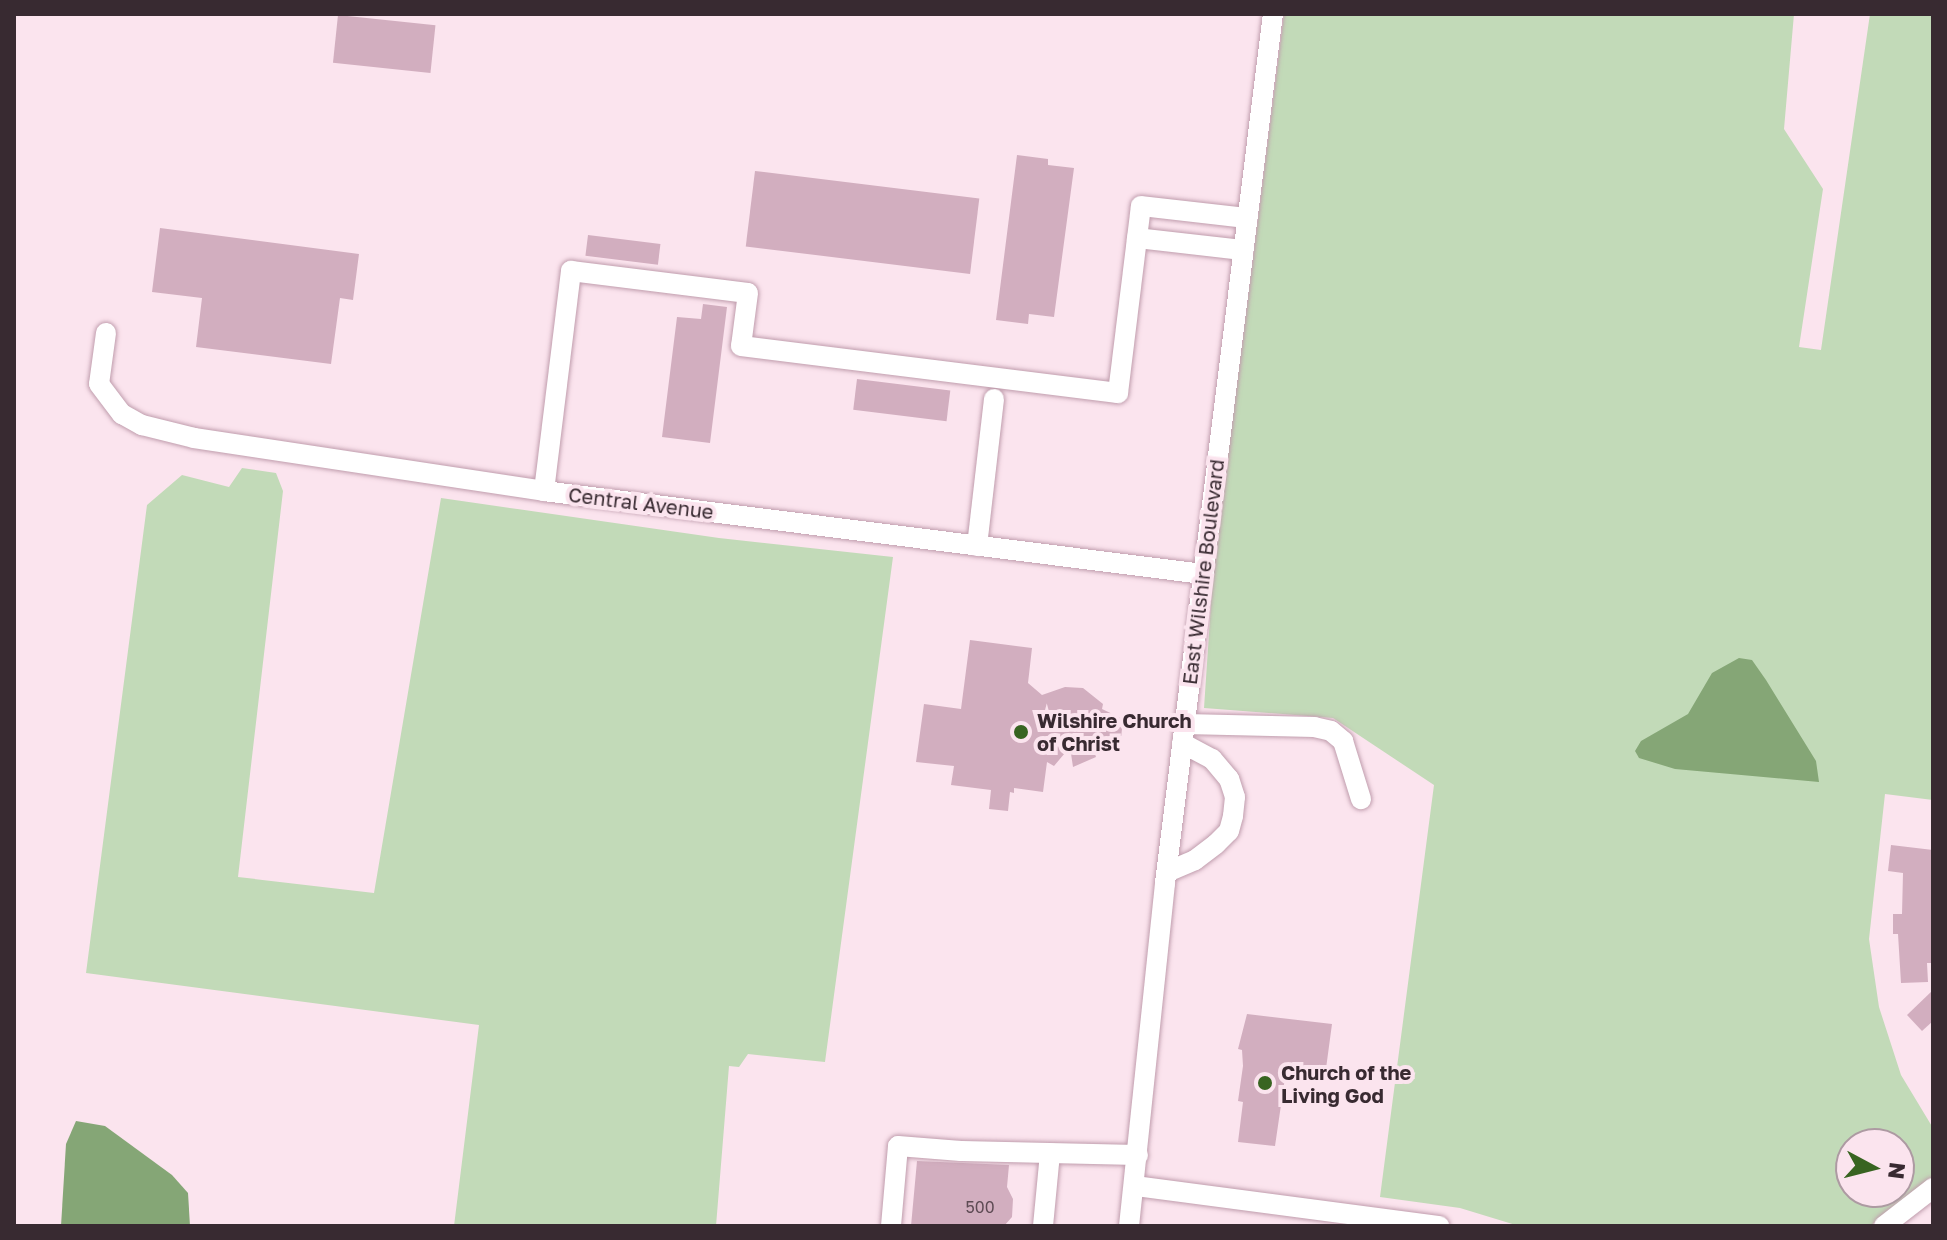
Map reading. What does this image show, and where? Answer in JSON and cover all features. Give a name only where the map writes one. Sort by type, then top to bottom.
[{"type":"street","name":"East Wilshire Boulevard","points":[[1129,1226],[1167,872],[1273,14]]},
{"type":"street","points":[[544,491],[571,271],[748,293],[741,346],[1118,393],[1141,206],[1247,218]]},
{"type":"street","points":[[1137,238],[1243,250]]},
{"type":"street","name":"Central Avenue","points":[[106,333],[99,384],[128,419],[194,438],[544,491],[1203,574]]},
{"type":"street","points":[[977,546],[994,399]]},
{"type":"street","points":[[1184,734],[1314,727],[1331,731],[1343,741],[1361,799]]},
{"type":"street","points":[[1167,872],[1195,860],[1216,844],[1229,831],[1233,816],[1235,797],[1229,779],[1184,734]]},
{"type":"street","points":[[891,1226],[898,1146],[1138,1155]]},
{"type":"street","points":[[1043,1226],[1050,1153]]},
{"type":"street","points":[[1135,1186],[1439,1226]]},
{"type":"street","points":[[1884,1226],[1933,1188]]},
{"type":"shaded area","points":[[1284,14],[1794,14],[1784,129],[1823,189],[1799,347],[1821,350],[1870,14],[1933,14],[1933,800],[1885,794],[1869,939],[1879,1007],[1901,1075],[1933,1128],[1933,1176],[1915,1190],[1915,1128],[1835,1128],[1835,1208],[1893,1208],[1870,1226],[1519,1226],[1460,1208],[1380,1197],[1434,785],[1333,718],[1204,708],[1213,574]]},
{"type":"shaded area","points":[[242,468],[276,473],[283,491],[238,877],[374,893],[441,498],[719,538],[893,557],[825,1062],[748,1054],[739,1067],[729,1066],[716,1226],[454,1226],[479,1025],[86,973],[147,505],[182,475],[229,487]]},
{"type":"shaded area","points":[[1739,658],[1752,660],[1766,680],[1816,761],[1819,782],[1675,769],[1639,758],[1635,751],[1641,741],[1688,714],[1712,673]]},
{"type":"shaded area","points":[[76,1121],[105,1126],[172,1175],[188,1193],[190,1226],[61,1226],[66,1144]]},
{"type":"building","points":[[338,15],[435,25],[430,73],[333,63]]},
{"type":"building","points":[[1017,155],[1048,159],[1048,165],[1074,168],[1054,317],[1029,314],[1028,324],[996,320]]},
{"type":"building","points":[[755,171],[979,199],[970,274],[746,246]]},
{"type":"building","points":[[160,228],[359,254],[353,300],[340,298],[331,364],[196,347],[202,298],[152,292]]},
{"type":"building","points":[[588,235],[660,244],[658,265],[585,256]]},
{"type":"building","points":[[703,304],[727,307],[710,443],[662,437],[677,317],[701,319]]},
{"type":"building","points":[[857,379],[950,390],[947,421],[853,410]]},
{"type":"building","name":"Wilshire Church of Christ","points":[[970,640],[1032,648],[1028,683],[1042,695],[1065,687],[1083,688],[1103,704],[1102,709],[1123,719],[1120,748],[1094,751],[1096,757],[1073,767],[1070,747],[1054,766],[1047,762],[1043,792],[1014,788],[1014,793],[1010,792],[1008,811],[989,809],[991,790],[951,785],[954,766],[916,762],[924,704],[961,709]]},
{"type":"building","points":[[1891,845],[1933,850],[1933,963],[1927,963],[1928,982],[1901,983],[1898,934],[1893,934],[1893,914],[1902,914],[1903,873],[1888,871]]},
{"type":"building","points":[[1933,990],[1933,1021],[1922,1031],[1907,1015]]},
{"type":"building","name":"Church of the Living God","points":[[1247,1014],[1332,1024],[1325,1076],[1286,1071],[1275,1146],[1238,1142],[1243,1102],[1238,1101],[1243,1066],[1242,1050],[1238,1049]]},
{"type":"building","points":[[917,1161],[1009,1165],[1007,1187],[1013,1199],[1012,1217],[1004,1226],[911,1226]]},
{"type":"place","name":"Wilshire Church of Christ","points":[[1021,732]]},
{"type":"place","name":"Church of the Living God","points":[[1265,1083]]}]
